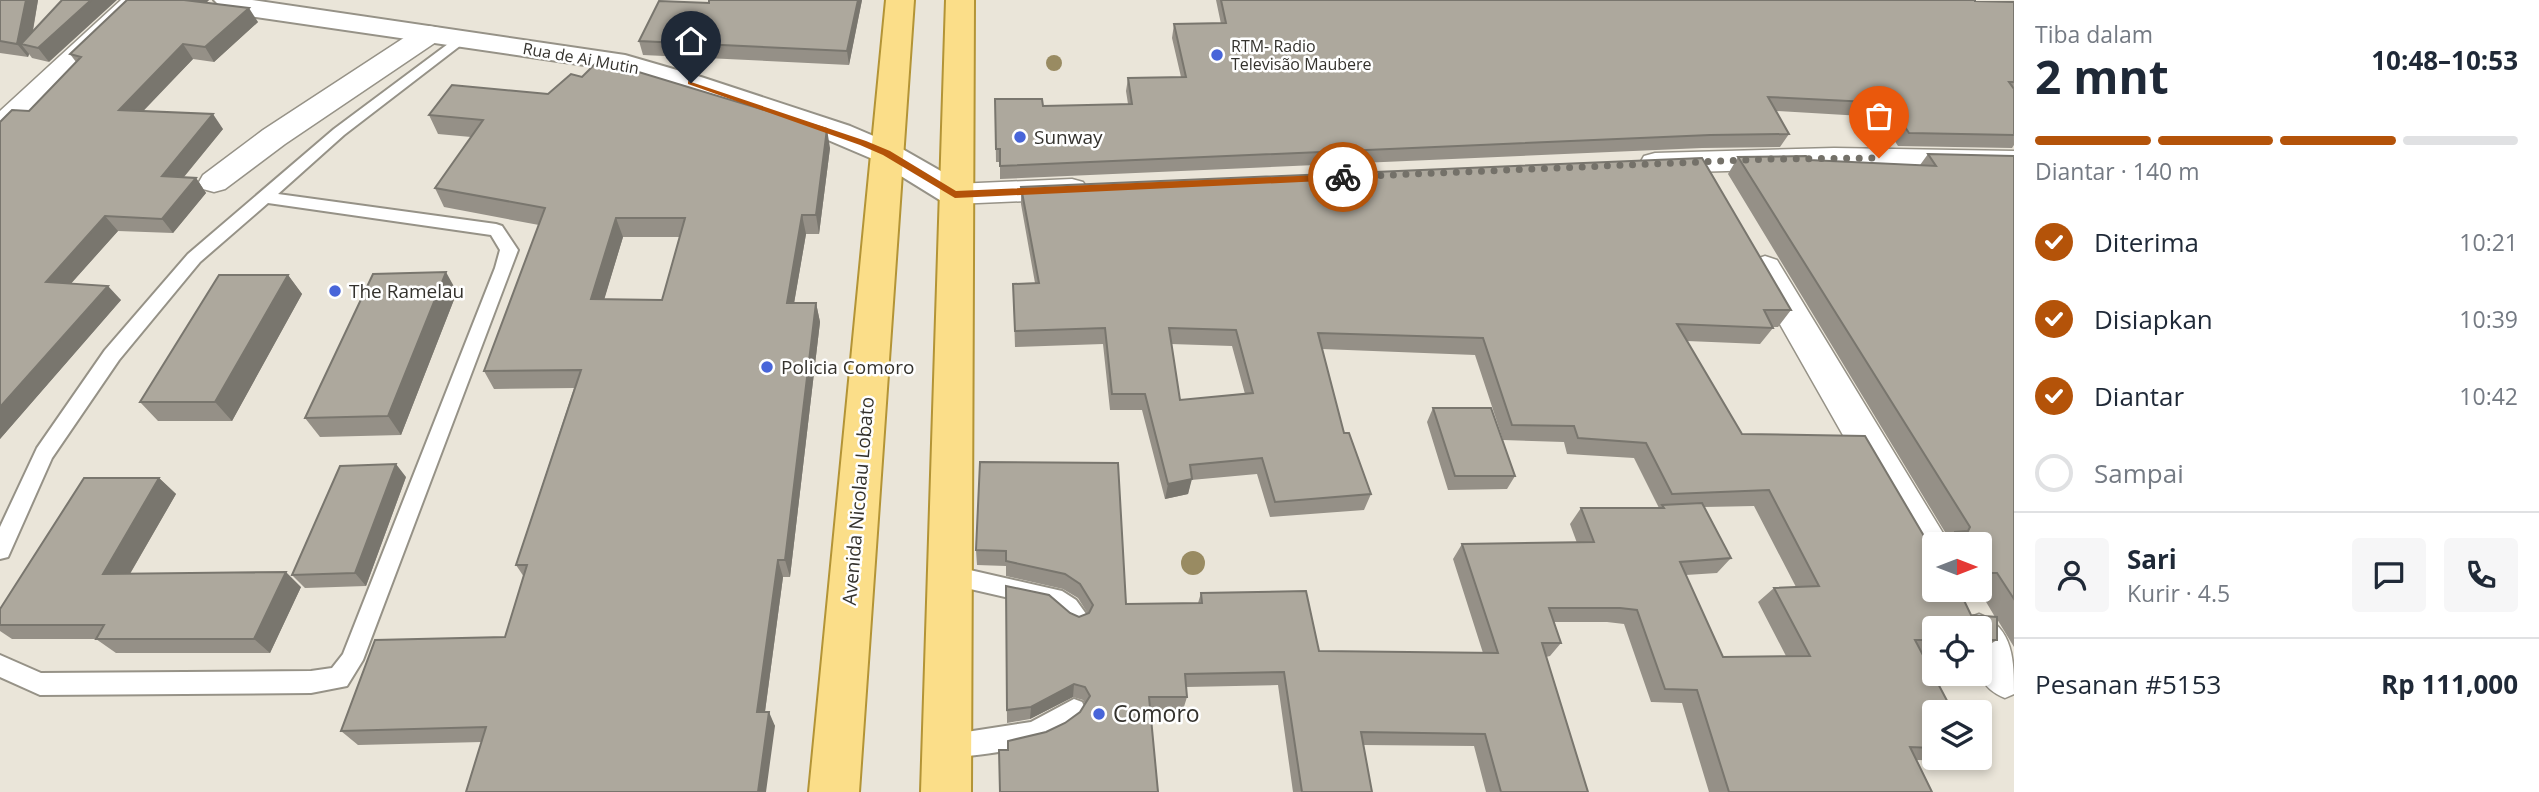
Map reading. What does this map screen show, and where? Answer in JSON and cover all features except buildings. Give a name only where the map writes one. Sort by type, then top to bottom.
[{"type":"main road","name":"Avenida Nicolau Lobato","points":[[834,792],[900,0]]},
{"type":"main road","points":[[946,792],[960,0]]},
{"type":"street","points":[[0,127],[136,0]]},
{"type":"street","name":"Rua de Ai Mutin","points":[[236,2],[460,39],[615,61],[728,95],[839,133],[886,153],[955,194]]},
{"type":"street","points":[[214,182],[274,137],[429,34]]},
{"type":"street","points":[[1622,164],[1950,158],[2014,161]]},
{"type":"street","points":[[1703,161],[1724,197]]},
{"type":"street","points":[[955,194],[1105,188]]},
{"type":"street","points":[[1752,245],[1922,535]]},
{"type":"street","points":[[1992,655],[2005,677]]},
{"type":"lane","points":[[0,550],[44,454],[113,355],[194,258],[339,132],[460,39]]},
{"type":"lane","points":[[0,666],[40,684],[311,682],[339,678],[352,660],[509,250],[496,230],[264,197]]},
{"type":"lane","points":[[948,575],[1054,598],[1078,618]]},
{"type":"lane","points":[[946,747],[1044,731],[1061,723],[1074,710]]},
{"type":"way so far","points":[[1343,177],[1770,159],[1879,158]]},
{"type":"place","name":"RTM- Radio Televisão Maubere","points":[[1217,55]]},
{"type":"place","name":"Sunway","points":[[1020,137]]},
{"type":"place","name":"The Ramelau","points":[[335,291]]},
{"type":"place","name":"Policia Comoro","points":[[767,367]]},
{"type":"place","name":"Comoro","points":[[1099,714]]},
{"type":"route","points":[[691,83],[863,143],[886,153],[955,194],[1343,177]]}]
